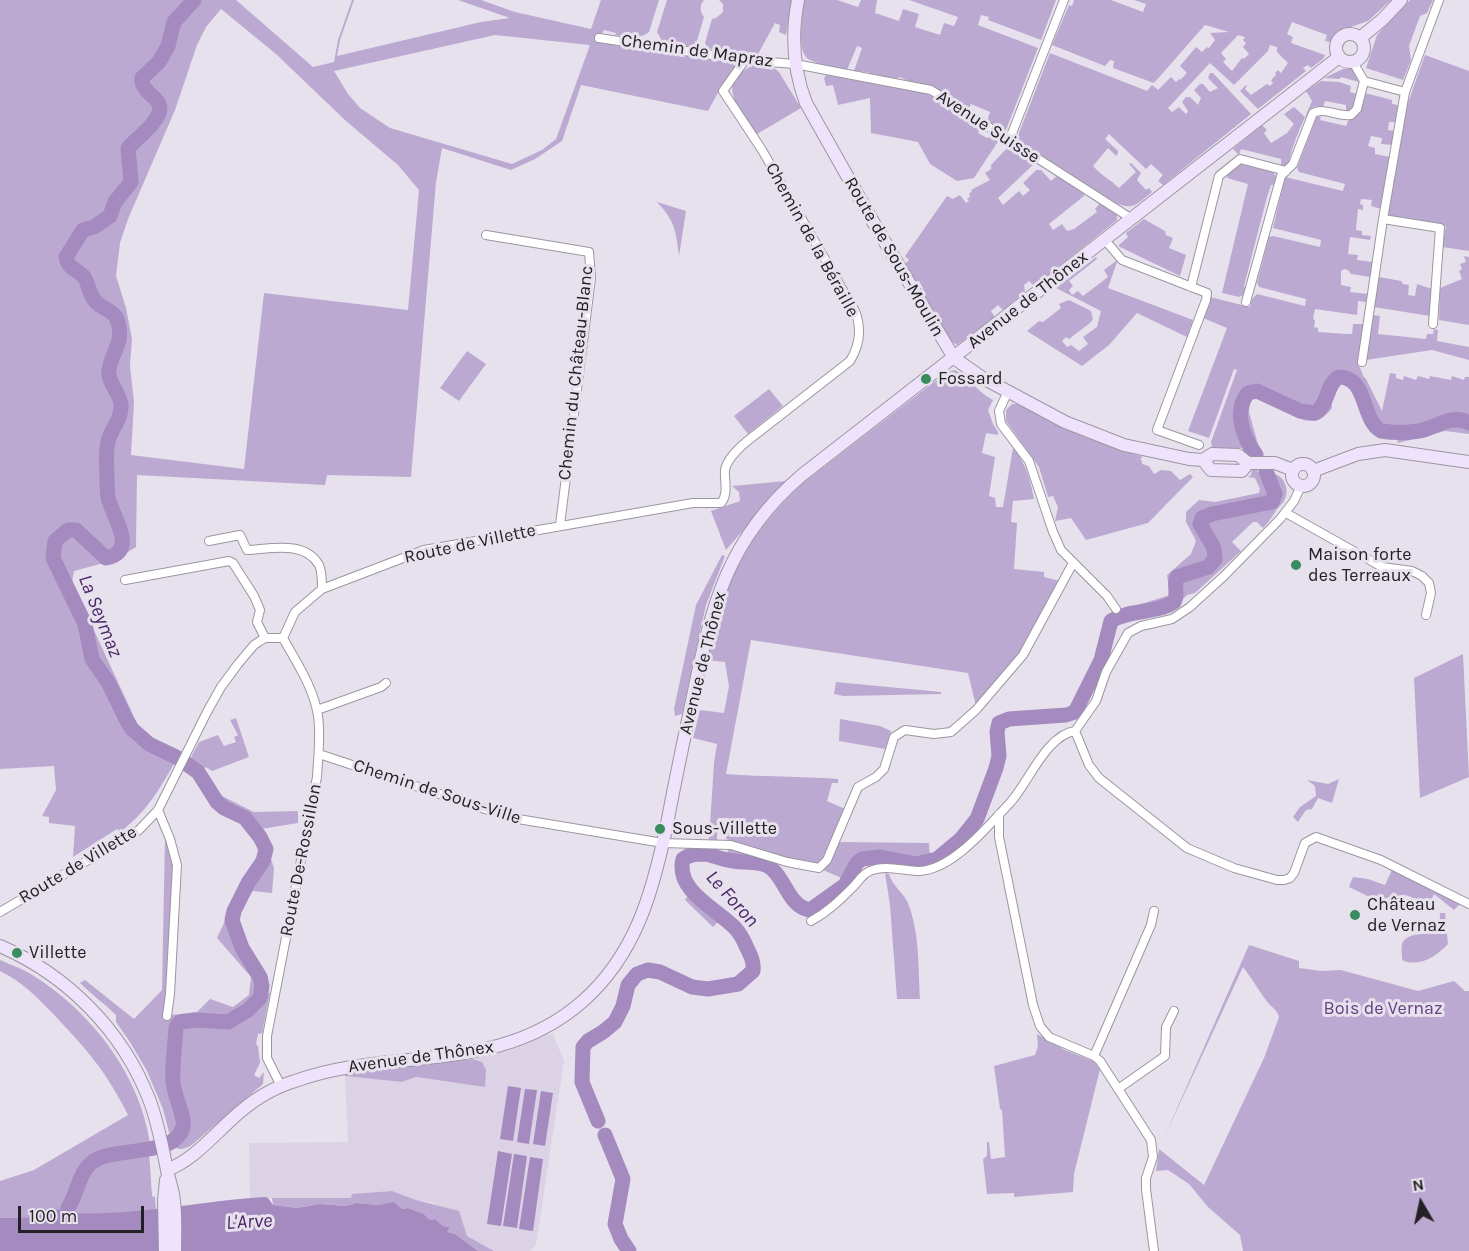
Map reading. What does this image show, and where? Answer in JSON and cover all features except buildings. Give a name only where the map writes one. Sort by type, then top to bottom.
[{"type":"main road","name":"Route de Sous-Moulin","points":[[798,0],[794,31],[795,64],[806,103],[954,358],[1065,422],[1124,445],[1173,457],[1203,460],[1211,470],[1242,471],[1248,463],[1275,464],[1293,470]]},
{"type":"main road","name":"Avenue de Thônex","points":[[166,1165],[183,1162],[242,1111],[280,1086],[338,1069],[436,1058],[493,1048],[528,1036],[558,1020],[594,990],[615,966],[630,942],[649,896],[663,843],[711,615],[730,564],[754,526],[793,482],[1339,57],[1336,47],[1341,36],[1350,34],[1360,38],[1401,0]]},
{"type":"main road","points":[[1339,57],[1353,62],[1360,58],[1364,51],[1364,43],[1360,38]]},
{"type":"main road","points":[[1313,471],[1358,454],[1385,450],[1469,462]]},
{"type":"main road","points":[[1304,463],[1309,465],[1313,471],[1312,481],[1305,486],[1293,481],[1293,470],[1297,465],[1304,463]]},
{"type":"main road","points":[[0,946],[17,953],[66,984],[87,1004],[120,1044],[140,1078],[150,1100],[166,1165],[169,1200],[168,1250]]},
{"type":"street","points":[[1009,141],[1064,0]]},
{"type":"street","points":[[1362,362],[1405,92],[1439,0]]},
{"type":"street","name":"Chemin de Mapraz","points":[[599,38],[745,60],[795,64]]},
{"type":"street","name":"Chemin de la Béraille","points":[[734,454],[746,442],[846,365],[856,351],[860,335],[854,308],[762,150],[723,91],[745,60]]},
{"type":"street","points":[[1246,302],[1281,176],[1291,168],[1313,113],[1319,110],[1351,115],[1357,109],[1364,81],[1353,62]]},
{"type":"street","name":"Avenue Suisse","points":[[795,64],[931,90],[1132,219]]},
{"type":"street","points":[[1364,81],[1405,92]]},
{"type":"street","points":[[1191,287],[1220,176],[1240,159],[1286,171]]},
{"type":"street","points":[[1383,219],[1440,228],[1433,324]]},
{"type":"street","name":"Chemin du Château-Blanc","points":[[486,235],[589,252],[591,278],[560,525]]},
{"type":"street","points":[[1105,240],[1122,260],[1207,293],[1157,430],[1199,446]]},
{"type":"street","points":[[1008,391],[999,411],[1001,424],[1029,461],[1061,550],[1107,596],[1116,609]]},
{"type":"street","name":"Route de Villette","points":[[283,638],[295,612],[322,589],[424,550],[693,502],[719,504],[725,496],[725,470],[734,454]]},
{"type":"street","points":[[811,921],[829,911],[868,872],[882,869],[927,870],[950,860],[1014,798],[1053,743],[1062,734],[1075,731],[1094,705],[1106,672],[1128,633],[1141,626],[1172,619],[1182,614],[1224,576],[1286,513],[1301,486]]},
{"type":"street","points":[[1286,513],[1382,567],[1412,571],[1422,576],[1429,583],[1431,593],[1426,615]]},
{"type":"street","points":[[208,541],[240,535],[247,550],[280,547],[305,551],[320,566],[322,589]]},
{"type":"street","points":[[125,580],[229,561],[233,563],[254,596],[260,610],[257,622],[265,638],[283,638]]},
{"type":"street","name":"Chemin de Sous-Ville","points":[[319,754],[512,818],[663,843],[731,845],[819,868],[824,865],[856,790],[884,769],[894,737],[905,730],[934,734],[951,732],[976,710],[1023,655],[1073,563]]},
{"type":"street","name":"Route de Villette","points":[[0,912],[139,831],[158,810],[221,687],[254,645],[265,638]]},
{"type":"street","name":"Route De-Rossillon","points":[[280,1086],[267,1058],[267,1036],[317,777],[319,754],[317,710],[304,676],[283,638]]},
{"type":"street","points":[[317,710],[381,687],[386,683]]},
{"type":"street","points":[[1075,731],[1089,765],[1099,778],[1197,854],[1234,868],[1284,880],[1290,878],[1294,873],[1305,843],[1316,837],[1381,860],[1469,904]]},
{"type":"street","points":[[158,810],[170,839],[177,865],[167,1016]]},
{"type":"street","points":[[999,814],[998,836],[1033,1005],[1040,1026],[1052,1039],[1094,1056],[1100,1061],[1151,1140],[1153,1157],[1146,1178],[1146,1189],[1154,1251]]},
{"type":"street","points":[[1094,1056],[1150,927],[1154,911]]},
{"type":"street","points":[[1118,1089],[1164,1057],[1166,1027],[1174,1011]]},
{"type":"shaded area","points":[[553,1034],[564,1061],[536,1245],[530,1251],[494,1251],[467,1236],[434,1203],[416,1200],[392,1191],[352,1195],[352,1198],[250,1198],[249,1143],[348,1142],[345,1076],[402,1082],[416,1077],[485,1087],[482,1062],[473,1059],[508,1051]]},
{"type":"green space","points":[[0,0],[236,0],[313,67],[334,62],[338,40],[352,0],[354,0],[337,56],[481,22],[510,18],[458,0],[481,0],[515,12],[591,29],[601,0],[659,0],[649,32],[637,37],[629,37],[615,35],[616,33],[604,30],[598,39],[732,61],[735,66],[708,111],[581,85],[562,141],[535,159],[511,170],[442,148],[436,182],[411,477],[327,475],[325,485],[137,475],[136,547],[115,560],[74,571],[72,583],[142,734],[140,738],[162,754],[177,759],[139,816],[120,832],[117,829],[73,857],[75,826],[49,823],[49,817],[42,816],[56,790],[54,766],[0,769]],"holes":[[[221,9],[276,54],[346,121],[398,165],[419,190],[408,310],[264,293],[244,469],[131,455],[134,402],[130,366],[132,339],[126,308],[116,276],[120,243],[128,219],[175,110],[197,45],[206,27]],[[495,35],[590,45],[556,139],[542,150],[512,164],[390,128],[360,108],[334,71]]]},
{"type":"green space","points":[[667,0],[704,0],[701,8],[704,17],[696,44],[689,47],[662,41],[657,32]]},
{"type":"green space","points":[[719,0],[792,0],[786,35],[779,32],[780,25],[775,23],[757,56],[709,49],[705,43],[712,19],[723,12],[723,4]]},
{"type":"green space","points":[[804,0],[837,0],[858,7],[861,0],[877,0],[875,13],[899,21],[903,9],[919,14],[915,27],[940,35],[944,23],[954,26],[958,17],[909,0],[1056,0],[1041,40],[988,20],[989,17],[981,15],[978,25],[1038,48],[1006,130],[1003,131],[987,121],[990,112],[971,104],[968,110],[931,86],[900,77],[895,79],[854,71],[862,48],[857,46],[847,70],[809,59],[803,52],[802,46]]},
{"type":"green space","points":[[1074,0],[1111,0],[1143,12],[1146,4],[1134,0],[1391,0],[1368,21],[1337,32],[1330,42],[1325,41],[1327,35],[1292,22],[1287,34],[1293,37],[1291,43],[1325,55],[1311,68],[1308,65],[1303,68],[1306,71],[1258,109],[1240,91],[1246,85],[1245,89],[1251,95],[1267,84],[1270,86],[1273,83],[1271,80],[1276,75],[1275,73],[1278,70],[1281,73],[1288,63],[1277,52],[1277,47],[1270,45],[1268,51],[1234,85],[1210,63],[1168,108],[1172,112],[1179,107],[1186,114],[1188,111],[1182,102],[1186,97],[1190,97],[1198,105],[1201,98],[1194,90],[1200,84],[1203,84],[1210,92],[1218,88],[1208,78],[1210,73],[1213,73],[1251,114],[1163,185],[1158,181],[1163,175],[1151,164],[1146,169],[1109,134],[1105,139],[1118,153],[1116,156],[1108,148],[1093,166],[1119,188],[1136,172],[1129,164],[1131,163],[1141,173],[1137,180],[1146,190],[1149,188],[1152,192],[1132,206],[1116,203],[1017,138],[1050,53],[1147,91],[1152,85],[1158,90],[1171,77],[1176,82],[1187,73],[1180,66],[1196,47],[1202,52],[1207,47],[1209,48],[1215,40],[1210,33],[1229,32],[1205,25],[1154,83],[1113,68],[1114,61],[1110,60],[1105,66],[1052,45],[1069,5],[1072,6]],"holes":[[[1238,35],[1245,37],[1243,40],[1246,43],[1243,47],[1249,54],[1244,59],[1242,58],[1232,71],[1223,62],[1226,59],[1221,53]]]},
{"type":"green space","points":[[1410,0],[1433,0],[1427,13],[1420,16],[1409,46],[1411,60],[1403,80],[1366,68],[1377,35]]},
{"type":"green space","points":[[1425,55],[1469,71],[1469,251],[1442,247],[1446,226],[1388,217],[1405,111]]},
{"type":"green space","points":[[754,65],[774,68],[779,72],[801,108],[757,134],[738,106],[732,88],[742,72]]},
{"type":"green space","points":[[1343,69],[1352,69],[1359,82],[1341,77],[1340,79],[1324,78]]},
{"type":"green space","points":[[826,75],[926,93],[982,128],[978,133],[987,138],[993,136],[999,140],[974,178],[957,181],[930,164],[918,142],[871,133],[870,98],[838,105],[833,85],[826,86],[824,78]]},
{"type":"green space","points":[[1321,81],[1339,82],[1351,86],[1350,92],[1357,94],[1353,108],[1346,112],[1346,105],[1325,101],[1323,107],[1313,107],[1298,133],[1289,164],[1281,165],[1281,159],[1241,149],[1239,155],[1233,149],[1262,125],[1267,130],[1264,133],[1271,143],[1287,133],[1294,124],[1284,114],[1294,107],[1305,117],[1312,101],[1306,91]]},
{"type":"green space","points":[[1365,93],[1392,100],[1392,104],[1398,105],[1395,122],[1389,122],[1388,130],[1394,131],[1392,145],[1381,144],[1382,138],[1371,136],[1368,146],[1375,148],[1375,154],[1390,157],[1381,209],[1371,206],[1372,200],[1361,199],[1360,204],[1363,205],[1363,210],[1358,209],[1356,230],[1362,231],[1362,235],[1371,236],[1370,240],[1350,237],[1348,254],[1358,255],[1357,260],[1373,262],[1371,277],[1351,274],[1344,269],[1341,271],[1341,285],[1351,287],[1350,292],[1368,294],[1367,302],[1358,301],[1357,315],[1315,309],[1314,327],[1318,328],[1318,332],[1352,334],[1353,324],[1364,324],[1358,363],[1382,411],[1390,373],[1396,374],[1396,378],[1403,380],[1404,376],[1416,380],[1418,376],[1451,380],[1452,376],[1464,380],[1465,377],[1469,377],[1469,434],[1445,431],[1398,443],[1397,438],[1386,437],[1371,429],[1361,415],[1351,387],[1340,383],[1332,408],[1319,420],[1299,418],[1257,395],[1250,398],[1249,412],[1261,455],[1245,454],[1242,448],[1212,448],[1211,442],[1237,370],[1234,369],[1209,438],[1188,431],[1227,328],[1203,318],[1210,297],[1250,307],[1252,299],[1257,294],[1305,306],[1306,299],[1259,287],[1257,283],[1269,237],[1320,247],[1321,240],[1273,228],[1285,177],[1343,191],[1345,184],[1299,172],[1297,168],[1317,116],[1321,117],[1320,120],[1346,126],[1348,121],[1359,113]]},
{"type":"green space","points":[[1009,146],[1036,162],[998,198],[1003,205],[1019,191],[1023,196],[1030,190],[1023,183],[1036,170],[1041,170],[1051,181],[1057,176],[1084,194],[1049,224],[1053,230],[1062,224],[1067,231],[1074,229],[1097,212],[1095,209],[1100,203],[1117,215],[1117,220],[1034,286],[1029,281],[1024,285],[1025,292],[1003,310],[998,305],[991,311],[995,317],[957,345],[949,340],[937,318],[938,315],[933,311],[922,291],[923,288],[919,281],[916,282],[905,264],[909,260],[905,256],[947,196],[953,199],[960,195],[966,203],[969,201],[967,199],[970,197],[971,190],[990,180],[985,173],[991,169],[991,165]]},
{"type":"green space","points":[[1239,164],[1272,171],[1276,176],[1267,197],[1244,286],[1244,295],[1239,297],[1222,293],[1248,184],[1227,178],[1229,172]]},
{"type":"green space","points":[[657,202],[686,211],[679,256],[674,227]]},
{"type":"green space","points":[[1144,219],[1173,238],[1169,248],[1186,255],[1180,276],[1118,246],[1128,237],[1126,233]]},
{"type":"green space","points":[[1464,256],[1469,257],[1469,325],[1439,320],[1440,288],[1462,279],[1459,271],[1462,269],[1460,264],[1466,262]]},
{"type":"green space","points":[[1096,257],[1097,259],[1069,281],[1073,286],[1069,290],[1072,295],[1078,291],[1083,296],[1108,277],[1104,270],[1116,261],[1108,288],[1193,320],[1187,337],[1137,313],[1109,345],[1082,366],[1027,331],[1061,308],[1059,304],[1069,300],[1091,311],[1093,319],[1069,339],[1066,337],[1062,341],[1067,347],[1071,345],[1079,351],[1088,344],[1083,337],[1097,327],[1101,311],[1056,288]]},
{"type":"green space","points":[[1379,277],[1401,281],[1409,285],[1408,295],[1415,296],[1417,284],[1432,289],[1430,316],[1374,307]]},
{"type":"green space","points":[[1373,315],[1380,316],[1378,334],[1426,339],[1427,334],[1433,334],[1434,329],[1438,330],[1437,341],[1469,347],[1469,360],[1432,350],[1366,360]]},
{"type":"green space","points":[[467,351],[486,364],[459,401],[440,388]]},
{"type":"green space","points":[[955,370],[993,400],[988,410],[998,435],[986,433],[982,453],[995,457],[989,496],[995,498],[996,507],[1003,507],[1013,448],[1021,459],[1029,478],[1034,499],[1013,501],[1011,522],[1017,523],[1014,569],[1044,572],[1044,577],[1060,581],[1019,654],[976,706],[968,673],[751,640],[726,774],[838,779],[838,783],[832,783],[827,801],[845,809],[821,862],[817,864],[772,854],[726,839],[729,818],[718,818],[717,840],[709,840],[717,744],[693,738],[700,710],[724,713],[729,686],[725,662],[707,660],[721,608],[740,563],[766,523],[803,483],[947,372]]},
{"type":"green space","points":[[769,389],[783,406],[748,434],[734,416]]},
{"type":"green space","points":[[1012,404],[1017,404],[1084,437],[1143,457],[1140,459],[1142,464],[1149,466],[1154,474],[1161,470],[1171,471],[1180,480],[1190,474],[1193,477],[1148,523],[1086,540],[1071,518],[1055,521],[1058,507],[1053,496],[1048,497],[1039,467],[1006,421],[1006,410]]},
{"type":"green space","points":[[1252,469],[1257,470],[1270,491],[1266,500],[1213,511],[1197,518],[1197,526],[1210,556],[1201,563],[1179,569],[1170,575],[1172,596],[1168,601],[1121,613],[1125,609],[1170,595],[1167,575],[1191,554],[1196,541],[1186,522],[1186,512],[1199,500],[1215,502],[1259,493],[1260,489],[1255,478],[1248,477]]},
{"type":"green space","points":[[1273,474],[1281,477],[1285,484],[1286,497],[1283,503],[1263,528],[1257,522],[1253,522],[1232,542],[1241,551],[1195,593],[1187,595],[1179,603],[1179,580],[1207,572],[1220,560],[1218,548],[1207,528],[1206,519],[1213,515],[1274,505],[1278,494]]},
{"type":"green space","points":[[786,481],[726,550],[711,511],[740,501],[739,492],[732,486]]},
{"type":"green space","points":[[722,555],[725,556],[706,605],[682,714],[675,716],[674,709],[696,605]]},
{"type":"green space","points":[[1463,654],[1469,777],[1420,798],[1414,678]]},
{"type":"green space","points":[[836,682],[941,692],[941,694],[844,696],[834,694]]},
{"type":"green space","points":[[236,718],[249,757],[212,771],[206,767],[202,771],[189,761],[199,742],[218,735],[224,746],[236,742],[234,737],[238,735],[230,720]]},
{"type":"green space","points":[[840,719],[880,726],[891,731],[885,749],[839,741]]},
{"type":"green space","points":[[1339,779],[1332,803],[1318,798],[1312,809],[1306,810],[1298,822],[1293,817],[1300,807],[1316,796],[1315,786],[1307,780],[1328,784]]},
{"type":"green space","points":[[218,794],[254,812],[298,811],[298,823],[261,829],[274,868],[272,893],[253,891],[245,902],[241,914],[242,936],[253,957],[268,977],[265,992],[270,993],[262,1033],[258,1034],[256,1044],[260,1063],[254,1075],[259,1078],[264,1072],[263,1084],[193,1144],[179,1149],[172,1144],[163,1109],[147,1071],[116,1022],[116,1015],[80,983],[85,980],[134,1019],[162,990],[165,837],[173,865],[168,990],[163,1016],[197,1012],[210,999],[233,1007],[249,995],[251,977],[217,938],[237,895],[264,870],[253,832],[213,802]]},
{"type":"green space","points":[[838,842],[929,843],[930,858],[913,861],[883,853],[866,853],[852,862],[844,879],[823,870]]},
{"type":"green space","points":[[729,847],[771,859],[770,864],[726,857]]},
{"type":"green space","points":[[1392,870],[1460,904],[1454,910],[1434,894],[1430,903],[1405,895],[1376,900],[1349,887],[1353,877],[1385,885]]},
{"type":"green space","points":[[885,873],[889,874],[907,901],[911,913],[918,949],[920,999],[897,999],[890,905]]},
{"type":"green space","points":[[692,890],[723,917],[713,927],[685,900]]},
{"type":"green space","points":[[1440,913],[1445,913],[1448,944],[1427,960],[1415,963],[1402,960],[1402,944],[1408,937],[1439,933]]},
{"type":"green space","name":"Bois de Vernaz","points":[[1249,945],[1299,961],[1299,968],[1321,971],[1341,970],[1418,991],[1454,981],[1465,991],[1469,991],[1469,1251],[1243,1251],[1240,1235],[1208,1207],[1189,1184],[1168,1170],[1156,1171],[1159,1149],[1204,1185],[1264,1058],[1279,1017],[1243,967],[1164,1138]]},
{"type":"green space","points":[[0,960],[22,969],[56,991],[95,1029],[112,1051],[138,1098],[146,1124],[151,1150],[149,1151],[152,1196],[155,1197],[156,1211],[106,1215],[72,1213],[68,1208],[52,1210],[36,1217],[0,1218],[0,1181],[34,1170],[128,1115],[113,1087],[88,1053],[37,998],[16,980],[0,971]]},
{"type":"green space","points":[[1037,1034],[1065,1050],[1093,1061],[1100,1069],[1074,1174],[1073,1192],[1014,1197],[1014,1193],[987,1194],[983,1159],[987,1156],[987,1142],[989,1142],[991,1159],[1005,1157],[1002,1110],[994,1066],[1035,1055],[1038,1046]]},
{"type":"green space","points":[[473,1059],[482,1062],[486,1070],[485,1087],[416,1077],[402,1082],[345,1076],[345,1072]]},
{"type":"green space","points":[[392,1191],[459,1211],[467,1236],[494,1251],[478,1251],[455,1234],[446,1232],[450,1227],[443,1226],[435,1219],[430,1220],[424,1214],[408,1208],[402,1209],[394,1203],[379,1205],[356,1203],[346,1206],[320,1204],[297,1208],[273,1205],[272,1198],[351,1198],[352,1194]]},
{"type":"water","points":[[508,1086],[521,1088],[513,1141],[500,1139]]},
{"type":"water","points":[[525,1089],[537,1090],[529,1144],[517,1142]]},
{"type":"water","points":[[541,1091],[553,1093],[545,1146],[533,1144]]},
{"type":"water","points":[[498,1151],[512,1154],[501,1226],[487,1224]]},
{"type":"water","points":[[514,1154],[527,1156],[517,1228],[503,1226]]},
{"type":"water","points":[[530,1157],[543,1159],[533,1231],[519,1229]]},
{"type":"water","name":"L'Arve","points":[[265,1197],[273,1205],[297,1208],[320,1204],[346,1206],[356,1203],[379,1205],[394,1202],[402,1209],[408,1208],[424,1214],[430,1220],[435,1219],[443,1226],[450,1227],[447,1232],[455,1234],[478,1251],[0,1251],[0,1218],[36,1217],[52,1210],[68,1208],[72,1213],[121,1212]]},
{"type":"waterway","name":"La Seymaz","points":[[68,1208],[85,1170],[94,1161],[116,1154],[158,1147],[170,1143],[178,1136],[183,1122],[174,1087],[173,1061],[176,1027],[180,1022],[196,1020],[228,1022],[248,1010],[260,998],[262,986],[260,977],[242,948],[232,920],[248,883],[263,861],[266,849],[245,818],[217,802],[198,772],[178,758],[149,744],[132,729],[108,682],[92,659],[85,624],[53,558],[55,541],[68,530],[76,530],[106,558],[116,554],[121,548],[121,532],[108,497],[106,460],[108,442],[121,410],[120,400],[109,374],[110,363],[120,336],[118,322],[112,312],[95,301],[84,277],[71,266],[66,257],[83,230],[94,227],[110,216],[115,202],[131,182],[128,148],[151,126],[160,111],[157,101],[145,89],[142,78],[159,62],[168,46],[174,22],[194,0]]},
{"type":"waterway","name":"Le Foron","points":[[1256,455],[1247,440],[1242,424],[1241,408],[1248,393],[1257,391],[1300,411],[1315,413],[1323,405],[1331,385],[1339,377],[1355,384],[1370,418],[1381,431],[1419,431],[1450,420],[1463,420],[1469,423]]},
{"type":"waterway","name":"Le Foron","points":[[598,1121],[582,1082],[583,1047],[615,1022],[623,1006],[628,985],[637,974],[648,970],[660,972],[692,987],[708,989],[738,984],[753,971],[751,956],[739,933],[699,898],[685,881],[682,870],[683,859],[691,855],[705,854],[722,859],[763,864],[778,875],[798,904],[810,910],[845,885],[857,863],[862,859],[880,857],[916,864],[937,859],[961,839],[977,819],[999,756],[997,732],[999,723],[1009,719],[1066,715],[1075,712],[1101,660],[1111,621],[1118,617],[1167,606],[1174,602],[1177,577],[1208,567],[1215,559],[1214,548],[1200,524],[1202,518],[1272,502],[1275,494],[1266,471]]},
{"type":"waterway","name":"Le Foron","points":[[605,1135],[623,1179],[615,1224],[629,1251]]},
{"type":"place","name":"Fossard","points":[[926,379]]},
{"type":"place","name":"Maison forte des Terreaux","points":[[1296,565]]},
{"type":"place","name":"Sous-Villette","points":[[660,829]]},
{"type":"place","name":"Château de Vernaz","points":[[1355,915]]},
{"type":"place","name":"Villette","points":[[17,953]]}]
